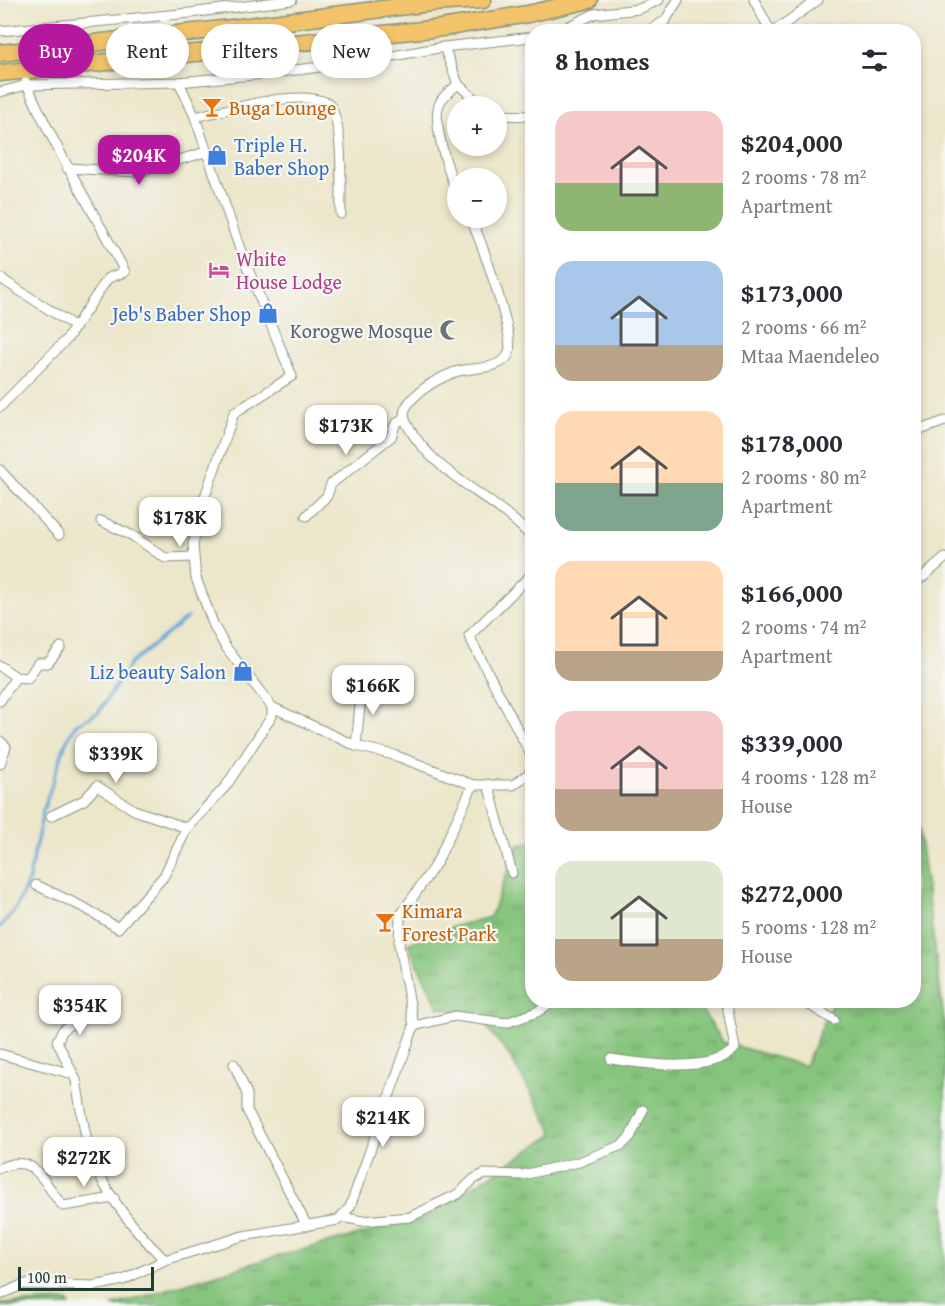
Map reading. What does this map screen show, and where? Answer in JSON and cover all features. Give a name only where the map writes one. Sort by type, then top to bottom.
[{"type":"highway","points":[[0,53],[232,28],[430,3],[483,0]]},
{"type":"highway","points":[[94,70],[441,28],[528,15],[589,0]]},
{"type":"highway","points":[[0,73],[18,76]]},
{"type":"street","points":[[284,20],[285,0]]},
{"type":"street","points":[[0,31],[190,13],[292,0]]},
{"type":"street","points":[[573,24],[594,14],[639,9],[659,0]]},
{"type":"street","points":[[660,24],[665,21],[678,0]]},
{"type":"street","points":[[754,0],[768,24]]},
{"type":"street","points":[[784,24],[818,0]]},
{"type":"street","points":[[0,92],[27,78],[179,82],[352,63],[444,46],[525,39]]},
{"type":"street","points":[[444,46],[458,84],[471,96]]},
{"type":"street","points":[[0,407],[32,376],[76,327],[108,278],[125,272],[67,168],[27,78]]},
{"type":"street","points":[[179,82],[195,117],[241,252],[292,376],[234,413],[198,520],[193,557],[196,578],[214,626],[225,646],[272,707],[356,746],[394,755],[473,785],[513,785],[525,776]]},
{"type":"street","points":[[450,168],[436,117],[439,103],[458,84]]},
{"type":"street","points":[[195,117],[275,101],[307,98],[328,103],[335,115],[339,142],[341,214]]},
{"type":"street","points":[[507,115],[525,116]]},
{"type":"street","points":[[67,168],[138,172],[206,152]]},
{"type":"street","points":[[475,228],[496,288],[510,342],[509,352],[499,363],[458,371],[433,382],[403,411],[416,437],[449,473],[498,508],[525,532]]},
{"type":"street","points":[[0,278],[76,327]]},
{"type":"street","points":[[306,516],[327,496],[331,484],[391,437],[395,425],[404,417]]},
{"type":"street","points":[[921,430],[945,421]]},
{"type":"street","points":[[0,470],[59,535]]},
{"type":"street","points":[[101,521],[134,536],[165,558],[193,557]]},
{"type":"street","points":[[922,577],[945,558]]},
{"type":"street","points":[[525,581],[469,636],[525,744]]},
{"type":"street","points":[[0,666],[16,677],[28,678],[38,663],[48,663],[61,647]]},
{"type":"street","points":[[0,701],[16,677]]},
{"type":"street","points":[[356,746],[360,705],[370,681]]},
{"type":"street","points":[[36,885],[85,908],[118,928],[164,876],[187,828],[226,786],[250,753],[272,716],[272,707]]},
{"type":"street","points":[[0,741],[6,747],[0,764]]},
{"type":"street","points":[[488,784],[512,873]]},
{"type":"street","points":[[342,1217],[350,1207],[414,1026],[399,945],[400,916],[438,862],[473,785]]},
{"type":"street","points":[[51,816],[84,800],[97,786],[134,810],[187,828]]},
{"type":"street","points":[[91,998],[78,1018],[63,1030],[57,1041],[76,1080],[90,1152],[114,1198],[132,1224],[165,1260]]},
{"type":"street","points":[[414,1026],[455,1017],[506,1023],[543,1008]]},
{"type":"street","points":[[611,1059],[662,1065],[722,1059],[735,1048],[728,1008]]},
{"type":"street","points":[[814,1008],[834,1020]]},
{"type":"street","points":[[0,1054],[73,1074]]},
{"type":"street","points":[[234,1064],[247,1094],[247,1110],[307,1226]]},
{"type":"street","points":[[0,1294],[24,1284],[106,1284],[144,1271],[165,1260],[243,1236],[307,1226],[342,1217],[362,1221],[410,1217],[458,1194],[474,1179],[484,1174],[523,1175],[579,1162],[622,1145],[630,1137],[643,1110]]},
{"type":"street","points":[[0,1168],[17,1163],[37,1170],[63,1206],[114,1198]]},
{"type":"green space","points":[[525,844],[525,1008],[701,1008],[723,1042],[805,1066],[830,1008],[921,1008],[921,845],[945,1027],[945,1306],[112,1306],[267,1259],[426,1217],[554,1134],[509,1055],[479,1017],[438,1007],[408,944],[456,926],[490,917],[518,845]]},
{"type":"green space","points":[[68,1301],[70,1306],[0,1306],[0,1304]]},
{"type":"waterway","points":[[0,927],[15,910],[29,879],[43,811],[66,742],[76,724],[98,713],[130,664],[188,617]]},
{"type":"place","name":"Buga Lounge","points":[[212,107]]},
{"type":"place","name":"Triple H. Baber Shop","points":[[217,155]]},
{"type":"place","name":"White House Lodge","points":[[219,270]]},
{"type":"place","name":"Jeb's Baber Shop","points":[[268,313]]},
{"type":"place","name":"Korogwe Mosque","points":[[450,330]]},
{"type":"place","name":"Liz beauty Salon","points":[[243,671]]},
{"type":"place","name":"Kimara Forest Park","points":[[385,922]]}]
